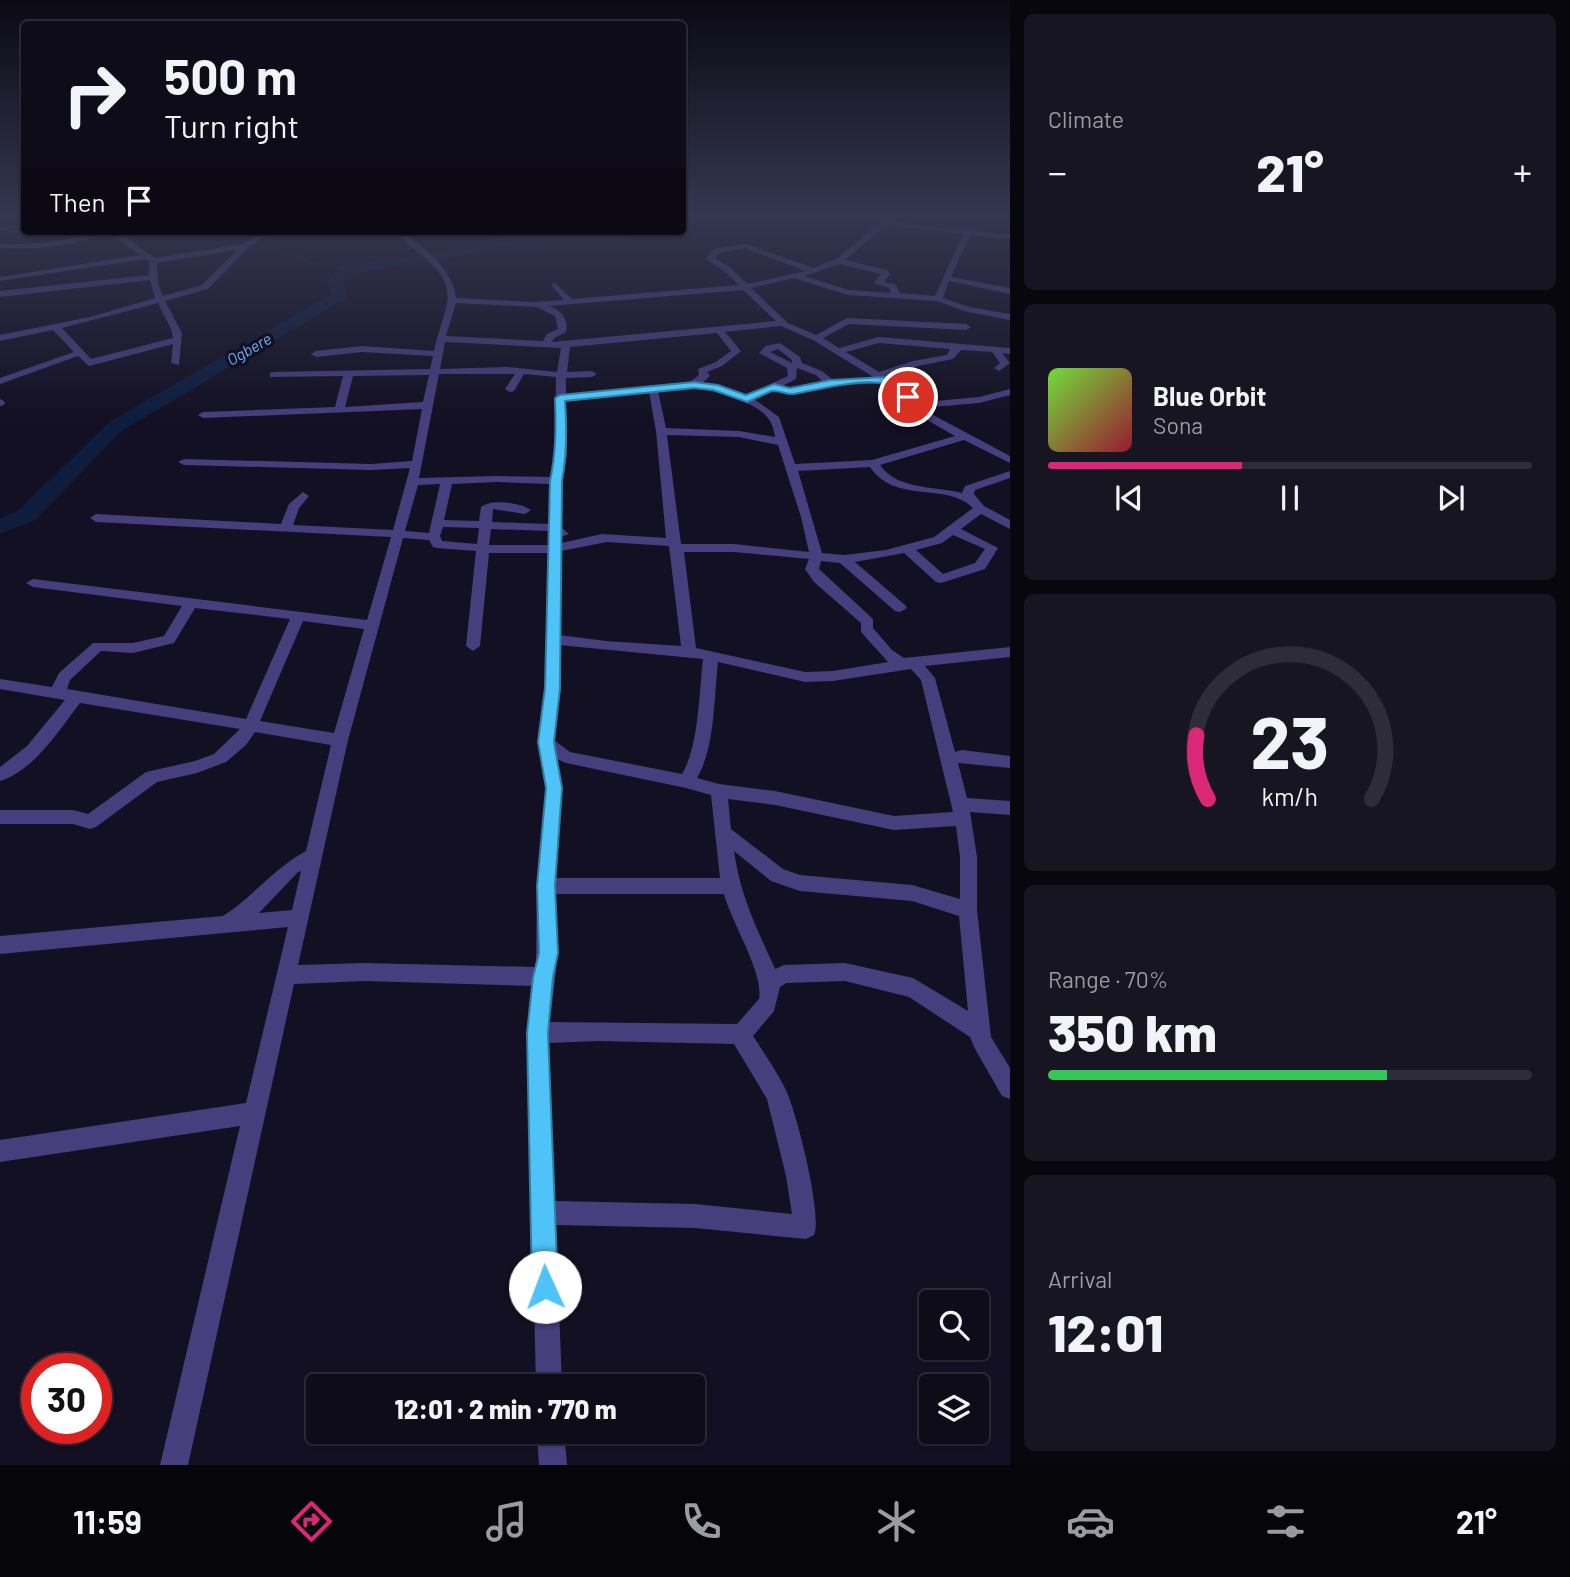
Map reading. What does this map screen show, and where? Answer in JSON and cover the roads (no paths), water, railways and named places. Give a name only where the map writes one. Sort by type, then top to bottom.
[{"type":"street","points":[[0,294],[90,283]]},
{"type":"street","points":[[155,283],[159,302],[176,329],[176,363]]},
{"type":"street","points":[[0,338],[159,302],[205,287],[209,283]]},
{"type":"street","points":[[174,1465],[340,740],[414,473],[441,338],[453,300],[448,283]]},
{"type":"street","points":[[740,283],[784,324],[816,338],[883,377],[901,384],[912,393],[908,397],[924,431],[919,450]]},
{"type":"street","points":[[453,300],[532,305],[743,287],[758,283]]},
{"type":"street","points":[[820,283],[848,292],[935,299],[965,312]]},
{"type":"street","points":[[880,283],[892,286],[897,296]]},
{"type":"street","points":[[943,283],[935,299],[920,308],[1010,317]]},
{"type":"street","points":[[975,283],[1010,290]]},
{"type":"street","points":[[555,285],[570,302]]},
{"type":"street","points":[[532,305],[554,310],[563,320],[563,330],[550,336],[546,344]]},
{"type":"street","points":[[913,311],[926,326]]},
{"type":"street","points":[[965,312],[966,327],[974,339],[970,346]]},
{"type":"street","points":[[816,338],[847,321],[872,320],[966,327]]},
{"type":"street","points":[[872,320],[876,323],[880,340]]},
{"type":"street","points":[[441,338],[566,345],[784,324]]},
{"type":"street","points":[[784,324],[779,338],[780,346],[797,359],[797,365],[819,373],[831,383]]},
{"type":"street","points":[[55,326],[91,367],[177,340]]},
{"type":"street","points":[[694,385],[705,376],[701,370],[719,364],[737,350],[720,331]]},
{"type":"street","points":[[839,351],[880,340],[1010,351]]},
{"type":"street","points":[[907,342],[950,357]]},
{"type":"street","points":[[907,342],[934,361]]},
{"type":"street","points":[[549,1374],[538,1033],[548,953],[546,886],[554,788],[546,742],[552,688],[554,528],[556,481],[561,456],[560,398],[566,345]]},
{"type":"street","points":[[747,398],[793,377],[792,367],[764,353],[769,348],[780,346]]},
{"type":"street","points":[[774,387],[790,391],[883,377],[916,363],[950,357],[955,348],[970,346]]},
{"type":"street","points":[[316,354],[362,349],[439,354]]},
{"type":"street","points":[[995,349],[1005,363],[999,368]]},
{"type":"street","points":[[0,381],[79,353]]},
{"type":"street","points":[[565,363],[584,368],[592,374],[600,394]]},
{"type":"street","points":[[272,375],[434,373],[511,366],[521,372],[592,374]]},
{"type":"street","points":[[510,389],[518,381],[517,374],[521,372]]},
{"type":"street","points":[[340,410],[349,374]]},
{"type":"street","points":[[560,398],[694,385],[715,387],[747,398],[774,416],[792,468],[816,556],[812,569],[819,579],[868,622],[866,629],[891,658],[905,665],[915,664]]},
{"type":"street","points":[[653,389],[662,431],[690,651]]},
{"type":"street","points":[[915,410],[1010,392]]},
{"type":"street","points":[[203,415],[429,404]]},
{"type":"street","points":[[915,410],[1010,460]]},
{"type":"street","points":[[662,431],[744,435],[770,438],[782,443]]},
{"type":"street","points":[[792,468],[873,463],[964,437]]},
{"type":"street","points":[[184,462],[371,467],[447,481],[556,481]]},
{"type":"street","points":[[873,463],[884,476],[906,486],[957,495],[1010,525]]},
{"type":"street","points":[[979,507],[968,494],[969,488],[1010,474]]},
{"type":"street","points":[[447,481],[434,537],[437,544],[485,549],[539,550],[585,540],[610,538]]},
{"type":"street","points":[[285,529],[293,507],[303,496]]},
{"type":"street","points":[[473,646],[485,549],[487,507],[490,505],[525,510]]},
{"type":"street","points":[[437,523],[554,528],[567,537],[610,538],[844,559],[886,554],[926,545],[953,530],[979,507]]},
{"type":"street","points":[[96,518],[434,537]]},
{"type":"street","points":[[906,548],[941,579],[980,566],[992,548],[953,530]]},
{"type":"street","points":[[844,559],[900,608]]},
{"type":"street","points":[[33,583],[371,625]]},
{"type":"street","points":[[58,692],[64,677],[98,646],[132,648],[169,640],[190,604]]},
{"type":"street","points":[[0,817],[73,817],[90,822],[152,777],[197,767],[220,758],[240,741],[251,725],[298,616]]},
{"type":"street","points":[[552,639],[606,646],[690,651],[805,677],[834,676],[956,656],[1010,652]]},
{"type":"street","points":[[686,782],[696,765],[700,748],[711,656]]},
{"type":"street","points":[[915,664],[928,678],[960,812],[972,889],[968,910],[981,1040],[1010,1088]]},
{"type":"street","points":[[0,684],[340,740]]},
{"type":"street","points":[[0,775],[29,753],[76,697]]},
{"type":"street","points":[[546,742],[566,757],[719,791],[775,798],[894,823],[960,812],[1010,808]]},
{"type":"street","points":[[948,760],[962,756],[1010,762]]},
{"type":"street","points":[[538,1033],[598,1031],[740,1034],[756,1022],[771,994],[770,982],[740,918],[729,886],[719,791]]},
{"type":"street","points":[[723,833],[777,876],[800,883],[912,893],[968,910]]},
{"type":"street","points":[[224,926],[254,906],[292,867],[312,856]]},
{"type":"street","points":[[546,886],[729,886]]},
{"type":"street","points":[[0,945],[298,918]]},
{"type":"street","points":[[287,975],[364,972],[543,977]]},
{"type":"street","points":[[770,982],[784,974],[845,972],[913,988],[980,1031]]},
{"type":"street","points":[[542,1213],[695,1216],[806,1227],[798,1176],[777,1095],[740,1034]]},
{"type":"street","points":[[0,1151],[254,1113]]},
{"type":"street","points":[[551,1444],[552,1465]]},
{"type":"waterway","name":"Ogbere","points":[[0,527],[27,515],[116,426],[340,296],[335,283]]}]
